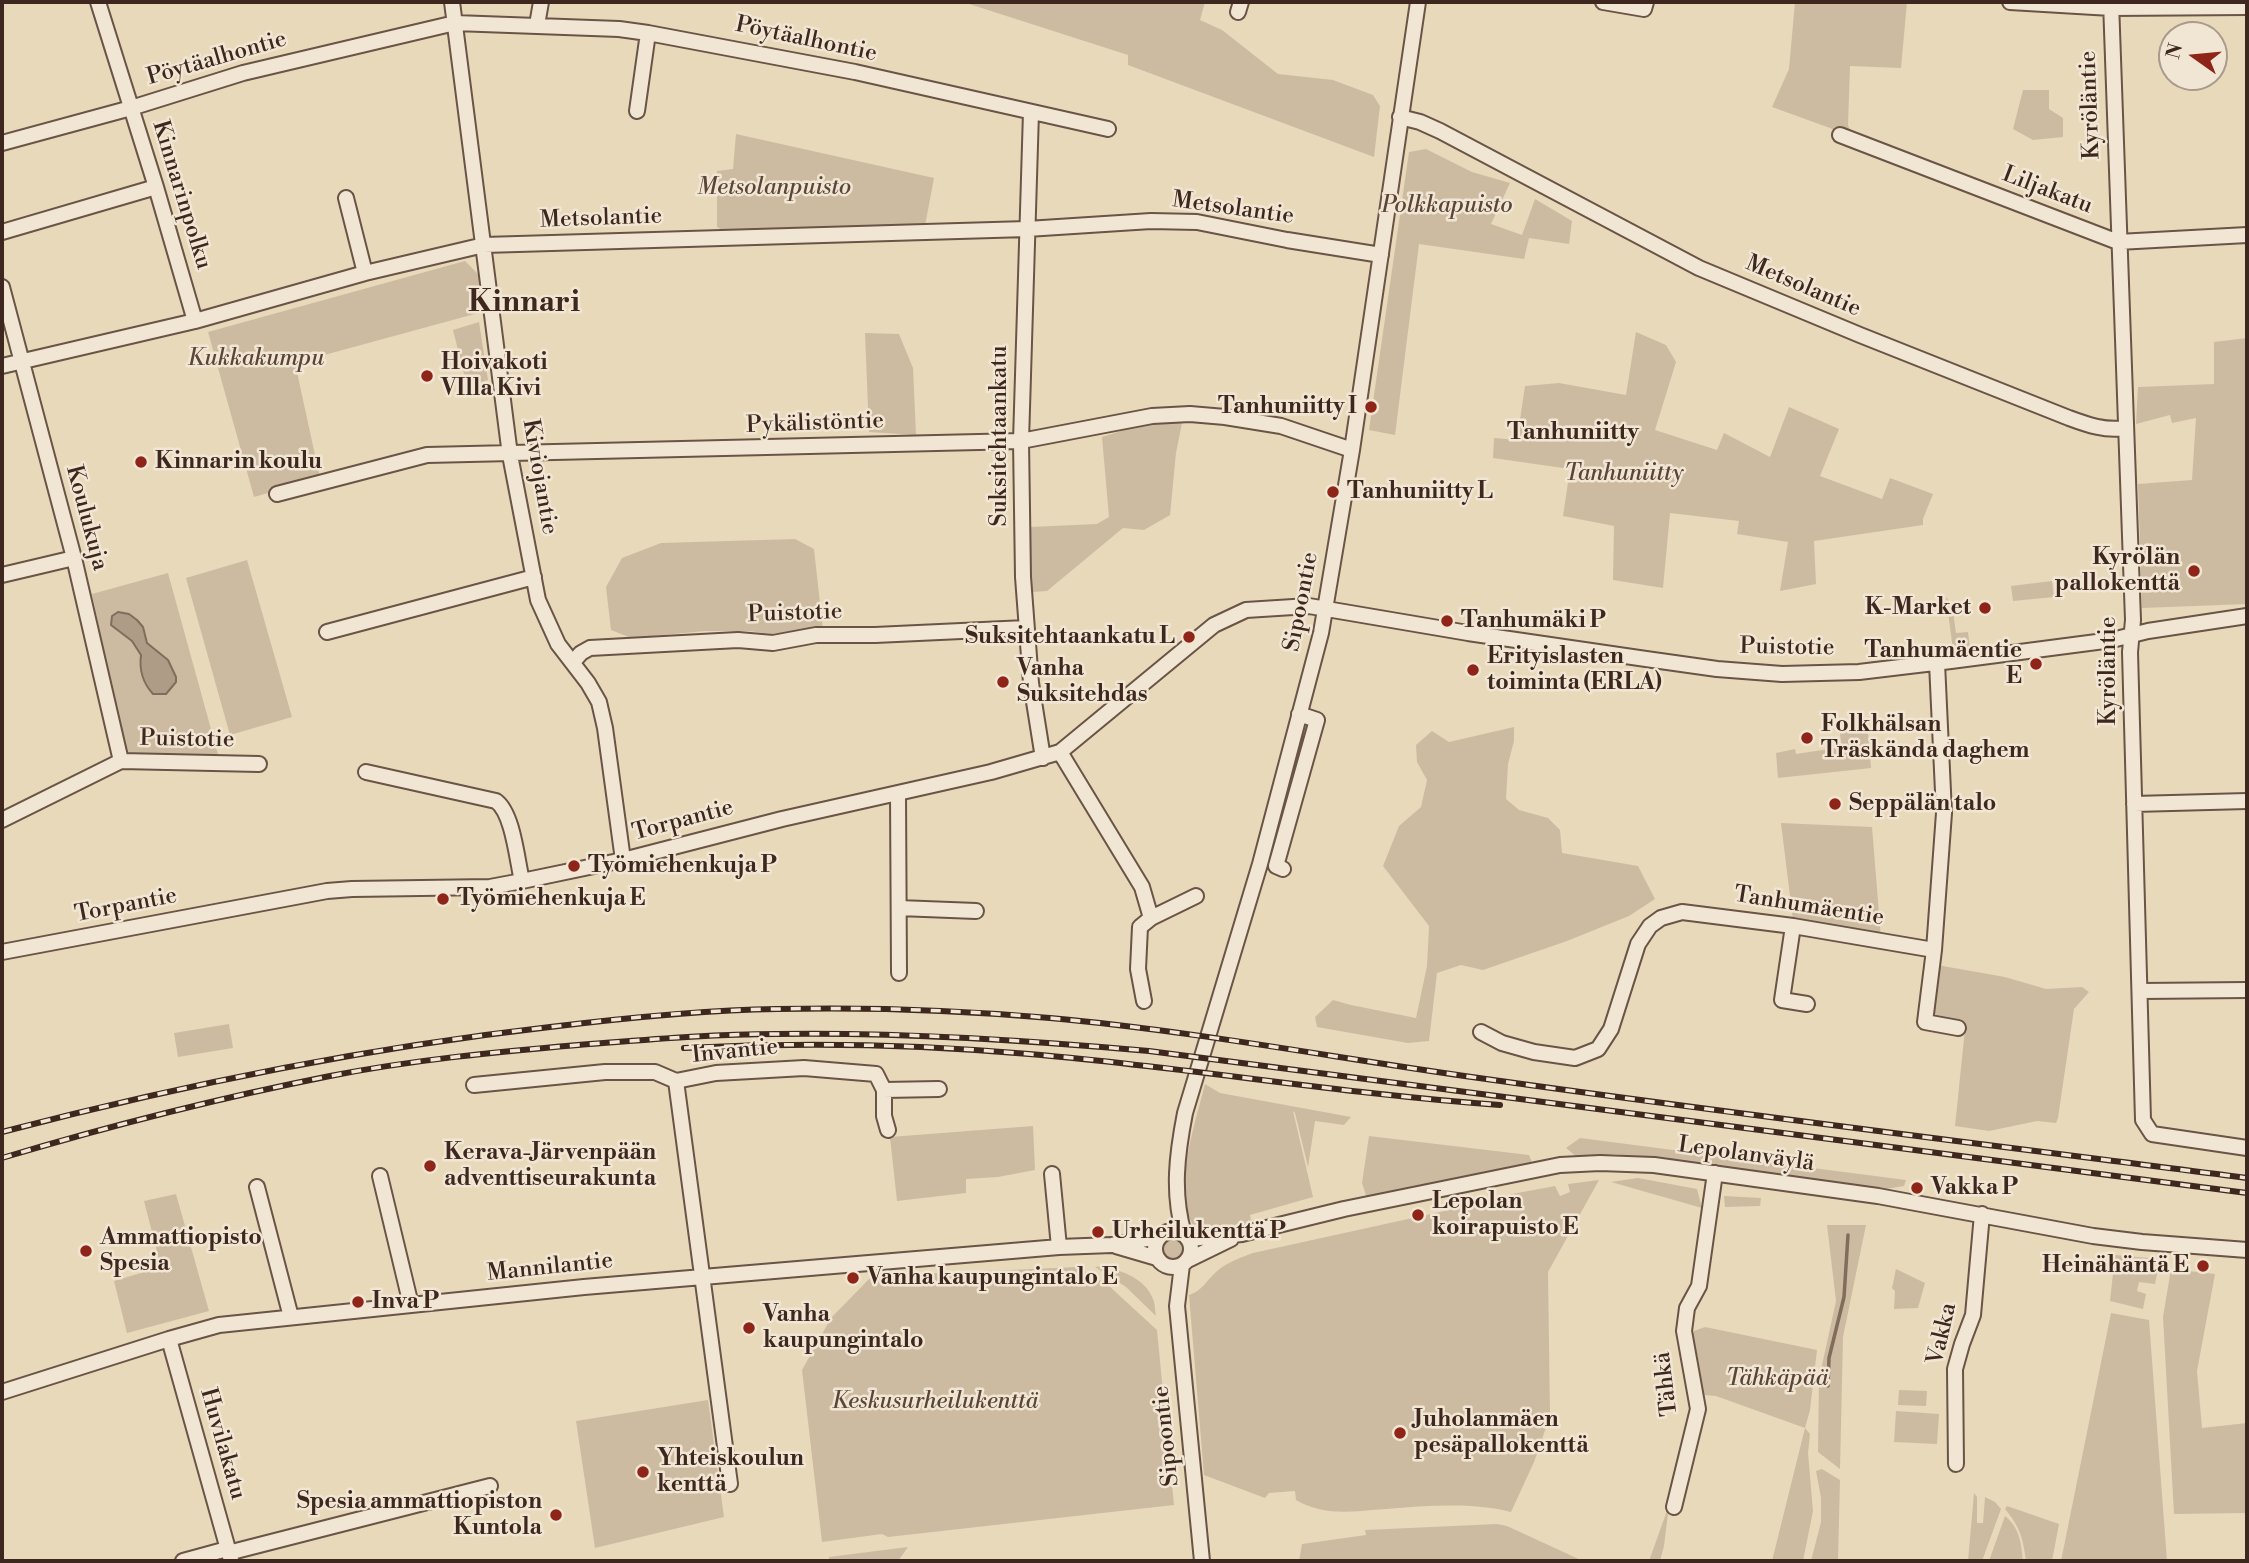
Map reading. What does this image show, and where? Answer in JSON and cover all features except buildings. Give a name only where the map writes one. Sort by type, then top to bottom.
[{"type":"street","name":"Kinnarinpolku","points":[[98,2],[195,321]]},
{"type":"street","name":"Kiviojantie","points":[[452,2],[510,455],[538,600],[558,644],[599,702],[605,728],[622,860]]},
{"type":"street","points":[[537,26],[541,2]]},
{"type":"street","name":"Sipoontie","points":[[1186,1236],[1176,1198],[1177,1154],[1185,1113],[1260,864],[1326,609],[1418,2]]},
{"type":"street","points":[[1603,2],[1644,9],[1646,2]]},
{"type":"street","points":[[2010,2],[2247,7]]},
{"type":"street","name":"Kyröläntie","points":[[2111,5],[2132,636],[2130,652],[2143,1120],[2152,1134],[2247,1148]]},
{"type":"street","name":"Pöytäalhontie","points":[[2,143],[131,108],[243,73],[455,23],[619,29],[648,33],[855,72],[1108,129]]},
{"type":"street","points":[[637,111],[648,33]]},
{"type":"street","name":"Suksitehtaankatu","points":[[1031,113],[1021,441],[1023,577],[1031,683],[1043,758]]},
{"type":"street","name":"Metsolantie","points":[[1401,117],[1440,131],[1709,272],[2082,423],[2112,430],[2125,428]]},
{"type":"street","name":"Liljakatu","points":[[1840,135],[2118,242],[2247,235]]},
{"type":"street","points":[[2,232],[156,187]]},
{"type":"street","points":[[346,198],[365,273]]},
{"type":"street","name":"Metsolantie","points":[[2,366],[195,321],[365,273],[484,245],[1027,229],[1152,221],[1197,222],[1381,255]]},
{"type":"street","name":"Koulukuja","points":[[2,287],[74,558],[121,761]]},
{"type":"street","name":"Pykälistöntie","points":[[278,494],[427,455],[1021,441],[1152,416],[1190,414],[1281,426],[1352,450]]},
{"type":"street","points":[[2,575],[74,558]]},
{"type":"street","points":[[327,632],[534,577]]},
{"type":"street","name":"Torpantie","points":[[2,952],[316,892],[490,887],[622,860],[782,819],[1043,758],[1060,752],[1214,625],[1246,610],[1309,606],[1326,609]]},
{"type":"street","name":"Puistotie","points":[[1326,609],[1468,633],[1717,669],[1822,674],[1937,663],[2132,636],[2148,631],[2247,616]]},
{"type":"street","name":"Puistotie","points":[[573,663],[580,653],[590,648],[724,640],[773,643],[816,635],[1026,628]]},
{"type":"street","points":[[1937,663],[1944,813],[1934,950],[1925,1022],[1958,1028]]},
{"type":"street","points":[[1283,869],[1276,866],[1317,720],[1299,713]]},
{"type":"street","points":[[1060,752],[1142,887],[1151,918]]},
{"type":"street","name":"Puistotie","points":[[2,820],[121,761],[259,764]]},
{"type":"street","points":[[366,772],[496,801],[503,806],[508,819],[522,881]]},
{"type":"street","points":[[898,794],[899,973]]},
{"type":"street","points":[[2134,804],[2247,801]]},
{"type":"street","points":[[1144,1001],[1138,969],[1140,927],[1151,918],[1196,896]]},
{"type":"street","points":[[899,908],[976,911]]},
{"type":"street","name":"Tanhumäentie","points":[[1481,1032],[1502,1043],[1534,1052],[1575,1058],[1598,1049],[1611,1029],[1638,944],[1650,926],[1661,918],[1682,912],[1793,926],[1934,950]]},
{"type":"street","points":[[1793,926],[1783,1000],[1807,1004]]},
{"type":"street","points":[[2141,992],[2247,989]]},
{"type":"street","name":"Invantie","points":[[474,1085],[605,1072],[655,1072],[676,1081],[716,1073],[804,1068],[876,1074],[884,1090]]},
{"type":"street","points":[[676,1081],[730,1484]]},
{"type":"street","points":[[888,1130],[884,1116],[884,1090],[939,1089]]},
{"type":"street","name":"Lepolanväylä","points":[[1186,1236],[1242,1234],[1345,1209],[1560,1165],[1633,1163],[1878,1196],[2094,1236],[2247,1250]]},
{"type":"street","name":"Tähkä","points":[[1674,1507],[1698,1409],[1684,1331],[1687,1308],[1699,1286],[1715,1173]]},
{"type":"street","points":[[1052,1174],[1059,1247]]},
{"type":"street","points":[[380,1176],[411,1305]]},
{"type":"street","points":[[257,1187],[291,1317]]},
{"type":"street","name":"Sipoontie","points":[[1161,1235],[1176,1198]]},
{"type":"street","name":"Vakka","points":[[1955,1464],[1955,1368],[1973,1315],[1982,1214]]},
{"type":"street","points":[[1170,1230],[1186,1236],[1191,1246],[1185,1262],[1168,1266],[1159,1260],[1154,1251],[1161,1235],[1170,1230]]},
{"type":"street","name":"Lepolanväylä","points":[[1185,1262],[1242,1234]]},
{"type":"street","name":"Mannilantie","points":[[2,1392],[219,1325],[701,1276],[1112,1245],[1161,1235]]},
{"type":"street","name":"Mannilantie","points":[[1112,1245],[1159,1260]]},
{"type":"street","name":"Sipoontie","points":[[1159,1260],[1177,1306],[1202,1561]]},
{"type":"street","name":"Sipoontie","points":[[1177,1306],[1185,1262]]},
{"type":"street","name":"Huvilakatu","points":[[169,1339],[229,1554]]},
{"type":"street","points":[[183,1561],[229,1554],[489,1486]]},
{"type":"green space","points":[[963,2],[1205,2],[1200,20],[1222,30],[1278,74],[1333,80],[1373,95],[1380,106],[1374,157],[1128,65],[1128,55]]},
{"type":"green space","points":[[1795,2],[1907,2],[1901,68],[1850,66],[1848,125],[1852,136],[1772,107],[1789,69]]},
{"type":"green space","points":[[2023,90],[2049,90],[2049,109],[2063,118],[2063,137],[2033,140],[2013,129]]},
{"type":"green space","name":"Metsolanpuisto","points":[[736,134],[934,178],[925,226],[728,233],[717,227],[717,171],[733,169]]},
{"type":"green space","name":"Polkkapuisto","points":[[1426,149],[1472,172],[1510,183],[1491,224],[1522,235],[1535,199],[1572,221],[1569,244],[1529,238],[1524,259],[1419,244],[1395,435],[1369,430],[1409,152]]},
{"type":"green space","name":"Kukkakumpu","points":[[465,261],[479,275],[482,312],[295,363],[320,478],[254,497],[208,332]]},
{"type":"green space","points":[[479,322],[488,380],[467,386],[453,330]]},
{"type":"green space","name":"Tanhuniitty","points":[[1636,332],[1666,345],[1676,362],[1655,430],[1717,450],[1724,433],[1770,457],[1789,407],[1839,429],[1820,476],[1882,499],[1890,478],[1933,494],[1923,525],[1814,541],[1816,584],[1780,591],[1788,542],[1737,534],[1739,521],[1670,513],[1663,588],[1613,580],[1614,526],[1563,516],[1570,469],[1493,458],[1494,438],[1517,440],[1525,386],[1559,383],[1626,395]]},
{"type":"green space","points":[[865,333],[899,334],[913,368],[916,435],[869,432]]},
{"type":"green space","points":[[2247,338],[2247,604],[2142,608],[2138,484],[2192,480],[2196,418],[2172,423],[2170,415],[2136,424],[2138,387],[2214,384],[2214,342]]},
{"type":"green space","points":[[1146,423],[1182,423],[1170,515],[1144,530],[1123,528],[1047,591],[1032,592],[1030,527],[1097,524],[1109,517],[1102,437]]},
{"type":"green space","points":[[795,539],[814,549],[823,630],[771,634],[705,631],[631,638],[611,630],[606,587],[622,558],[661,543]]},
{"type":"green space","points":[[247,560],[292,717],[230,735],[186,578]]},
{"type":"green space","points":[[168,573],[219,758],[126,756],[92,594]]},
{"type":"green space","points":[[2052,581],[2054,597],[2013,601],[2011,586]]},
{"type":"green space","points":[[1946,597],[1952,605],[1956,633],[1968,632],[1970,648],[1953,650]]},
{"type":"green space","points":[[1867,720],[1871,768],[1778,778],[1776,753],[1795,749],[1796,754],[1842,747],[1838,722]]},
{"type":"green space","points":[[1514,727],[1506,799],[1519,810],[1548,818],[1560,830],[1562,853],[1638,866],[1655,899],[1629,916],[1483,970],[1461,965],[1437,973],[1429,1041],[1408,1043],[1317,1027],[1315,1017],[1333,1000],[1416,1018],[1427,966],[1429,926],[1383,866],[1399,826],[1421,807],[1427,780],[1417,762],[1416,745],[1432,731],[1449,742]]},
{"type":"green space","points":[[1781,823],[1872,827],[1881,938],[1793,920]]},
{"type":"green space","points":[[1937,965],[2005,977],[2046,989],[2082,987],[2089,992],[2074,1009],[2056,1123],[2037,1121],[1989,1131],[1955,1126],[1965,1029],[1931,1019]]},
{"type":"green space","points":[[229,1024],[233,1048],[178,1057],[174,1033]]},
{"type":"green space","points":[[1205,1084],[1220,1093],[1351,1117],[1344,1125],[1315,1121],[1308,1167],[1293,1111],[1313,1197],[1250,1215],[1251,1221],[1211,1234],[1197,1231],[1188,1214],[1185,1179],[1189,1147]]},
{"type":"green space","points":[[1033,1126],[1035,1170],[998,1177],[966,1179],[966,1193],[897,1201],[890,1137]]},
{"type":"green space","points":[[1369,1136],[1529,1155],[1533,1165],[1368,1201],[1362,1183]]},
{"type":"green space","points":[[1580,1138],[1906,1180],[1904,1186],[1886,1189],[1615,1154],[1577,1157],[1566,1148]]},
{"type":"green space","points":[[1638,1178],[1697,1189],[1702,1208],[1611,1182]]},
{"type":"green space","points":[[1599,1180],[1548,1272],[1550,1416],[1534,1462],[1511,1512],[1449,1506],[1329,1511],[1296,1500],[1295,1491],[1269,1493],[1265,1498],[1204,1475],[1189,1295],[1201,1288],[1220,1269],[1253,1253],[1555,1186],[1560,1196],[1570,1192],[1568,1184]]},
{"type":"green space","points":[[176,1194],[209,1311],[127,1333],[114,1281],[161,1267],[144,1201]]},
{"type":"green space","points":[[1724,1196],[1761,1198],[1760,1206],[1725,1207]]},
{"type":"green space","points":[[1827,1225],[1866,1225],[1843,1337],[1840,1469],[1818,1452],[1819,1379],[1836,1301]]},
{"type":"green space","points":[[1173,1237],[1184,1244],[1185,1249],[1178,1260],[1173,1261],[1162,1254],[1161,1249],[1168,1238]]},
{"type":"green space","points":[[2115,1255],[2160,1259],[2155,1284],[2139,1282],[2137,1291],[2146,1294],[2143,1309],[2110,1301]]},
{"type":"green space","points":[[1103,1266],[1139,1281],[1154,1301],[1156,1316],[1126,1287],[1095,1267]]},
{"type":"green space","name":"Keskusurheilukenttä","points":[[1078,1267],[1109,1286],[1157,1330],[1174,1505],[822,1542],[802,1370],[831,1318],[872,1276]]},
{"type":"green space","points":[[1896,1269],[1925,1283],[1918,1308],[1894,1309],[1895,1291],[1892,1288]]},
{"type":"green space","points":[[2171,1269],[2215,1274],[2197,1371],[2202,1428],[2247,1423],[2247,1513],[2174,1514],[2163,1317]]},
{"type":"green space","points":[[2111,1313],[2149,1320],[2167,1561],[2061,1561]]},
{"type":"green space","name":"Tähkäpää","points":[[1705,1327],[1817,1350],[1810,1410],[1805,1428],[1716,1396],[1704,1395],[1701,1391],[1692,1337],[1694,1331]]},
{"type":"green space","points":[[1899,1390],[1927,1391],[1926,1406],[1898,1405]]},
{"type":"green space","points":[[708,1400],[724,1517],[595,1548],[576,1421]]},
{"type":"green space","points":[[1896,1411],[1939,1414],[1937,1444],[1894,1442]]},
{"type":"green space","points":[[1805,1428],[1810,1434],[1808,1453],[1813,1511],[1803,1561],[1772,1561]]},
{"type":"green space","points":[[1822,1469],[1840,1480],[1838,1561],[1811,1561],[1821,1522],[1821,1498],[1816,1471]]},
{"type":"green space","points":[[1974,1493],[1977,1497],[1977,1523],[1983,1523],[1985,1497],[2001,1509],[1982,1561],[1968,1561]]},
{"type":"green space","points":[[1669,1505],[1660,1561],[1649,1561]]},
{"type":"green space","points":[[2007,1506],[2059,1524],[2052,1561],[2026,1561],[2020,1533],[2005,1509]]},
{"type":"green space","points":[[2005,1516],[2017,1531],[2023,1561],[1989,1561]]},
{"type":"green space","points":[[1497,1524],[1507,1526],[1583,1561],[1299,1561],[1302,1544],[1366,1535],[1365,1530]]},
{"type":"green space","points":[[908,1547],[898,1561],[829,1561],[829,1557]]},
{"type":"shaded area","points":[[118,612],[129,614],[137,620],[143,627],[147,643],[168,660],[176,682],[166,694],[153,694],[146,685],[140,666],[141,655],[132,641],[111,625],[112,616]]},
{"type":"waterway","points":[[1828,1386],[1829,1358],[1844,1297],[1848,1235]]},
{"type":"railway","points":[[2,1132],[274,1070],[481,1036],[692,1013],[777,1009],[879,1009],[1016,1015],[1104,1023],[1575,1091],[2247,1178]]},
{"type":"railway","points":[[2,1158],[206,1103],[392,1065],[578,1045],[677,1038],[751,1034],[870,1034],[1009,1040],[1149,1051],[2247,1193]]},
{"type":"railway","points":[[684,1048],[813,1045],[986,1051],[1088,1059],[1382,1094],[1500,1105]]},
{"type":"place","name":"Hoivakoti VIlla Kivi","points":[[427,376]]},
{"type":"place","name":"Tanhuniitty I","points":[[1371,407]]},
{"type":"place","name":"Kinnarin koulu","points":[[141,462]]},
{"type":"place","name":"Tanhuniitty L","points":[[1333,492]]},
{"type":"place","name":"Kyrölän pallokenttä","points":[[2194,571]]},
{"type":"place","name":"K-Market","points":[[1985,608]]},
{"type":"place","name":"Tanhumäki P","points":[[1447,621]]},
{"type":"place","name":"Suksitehtaankatu L","points":[[1189,637]]},
{"type":"place","name":"Tanhumäentie E","points":[[2036,664]]},
{"type":"place","name":"Erityislasten toiminta (ERLA)","points":[[1473,670]]},
{"type":"place","name":"Vanha Suksitehdas","points":[[1003,682]]},
{"type":"place","name":"Folkhälsan Träskända daghem","points":[[1807,738]]},
{"type":"place","name":"Seppälän talo","points":[[1835,804]]},
{"type":"place","name":"Työmiehenkuja P","points":[[574,866]]},
{"type":"place","name":"Työmiehenkuja E","points":[[443,899]]},
{"type":"place","name":"Kerava-Järvenpään adventtiseurakunta","points":[[430,1166]]},
{"type":"place","name":"Vakka P","points":[[1917,1188]]},
{"type":"place","name":"Lepolan koirapuisto E","points":[[1418,1215]]},
{"type":"place","name":"Urheilukenttä P","points":[[1098,1232]]},
{"type":"place","name":"Ammattiopisto Spesia","points":[[86,1251]]},
{"type":"place","name":"Heinähäntä E","points":[[2203,1266]]},
{"type":"place","name":"Vanha kaupungintalo E","points":[[853,1278]]},
{"type":"place","name":"Inva P","points":[[358,1302]]},
{"type":"place","name":"Vanha kaupungintalo","points":[[749,1328]]},
{"type":"place","name":"Juholanmäen pesäpallokenttä","points":[[1400,1433]]},
{"type":"place","name":"Yhteiskoulun kenttä","points":[[643,1472]]},
{"type":"place","name":"Spesia ammattiopiston Kuntola","points":[[556,1515]]},
{"type":"district","name":"Kinnari","points":[[524,304]]},
{"type":"district","name":"Tanhuniitty","points":[[1573,433]]}]
